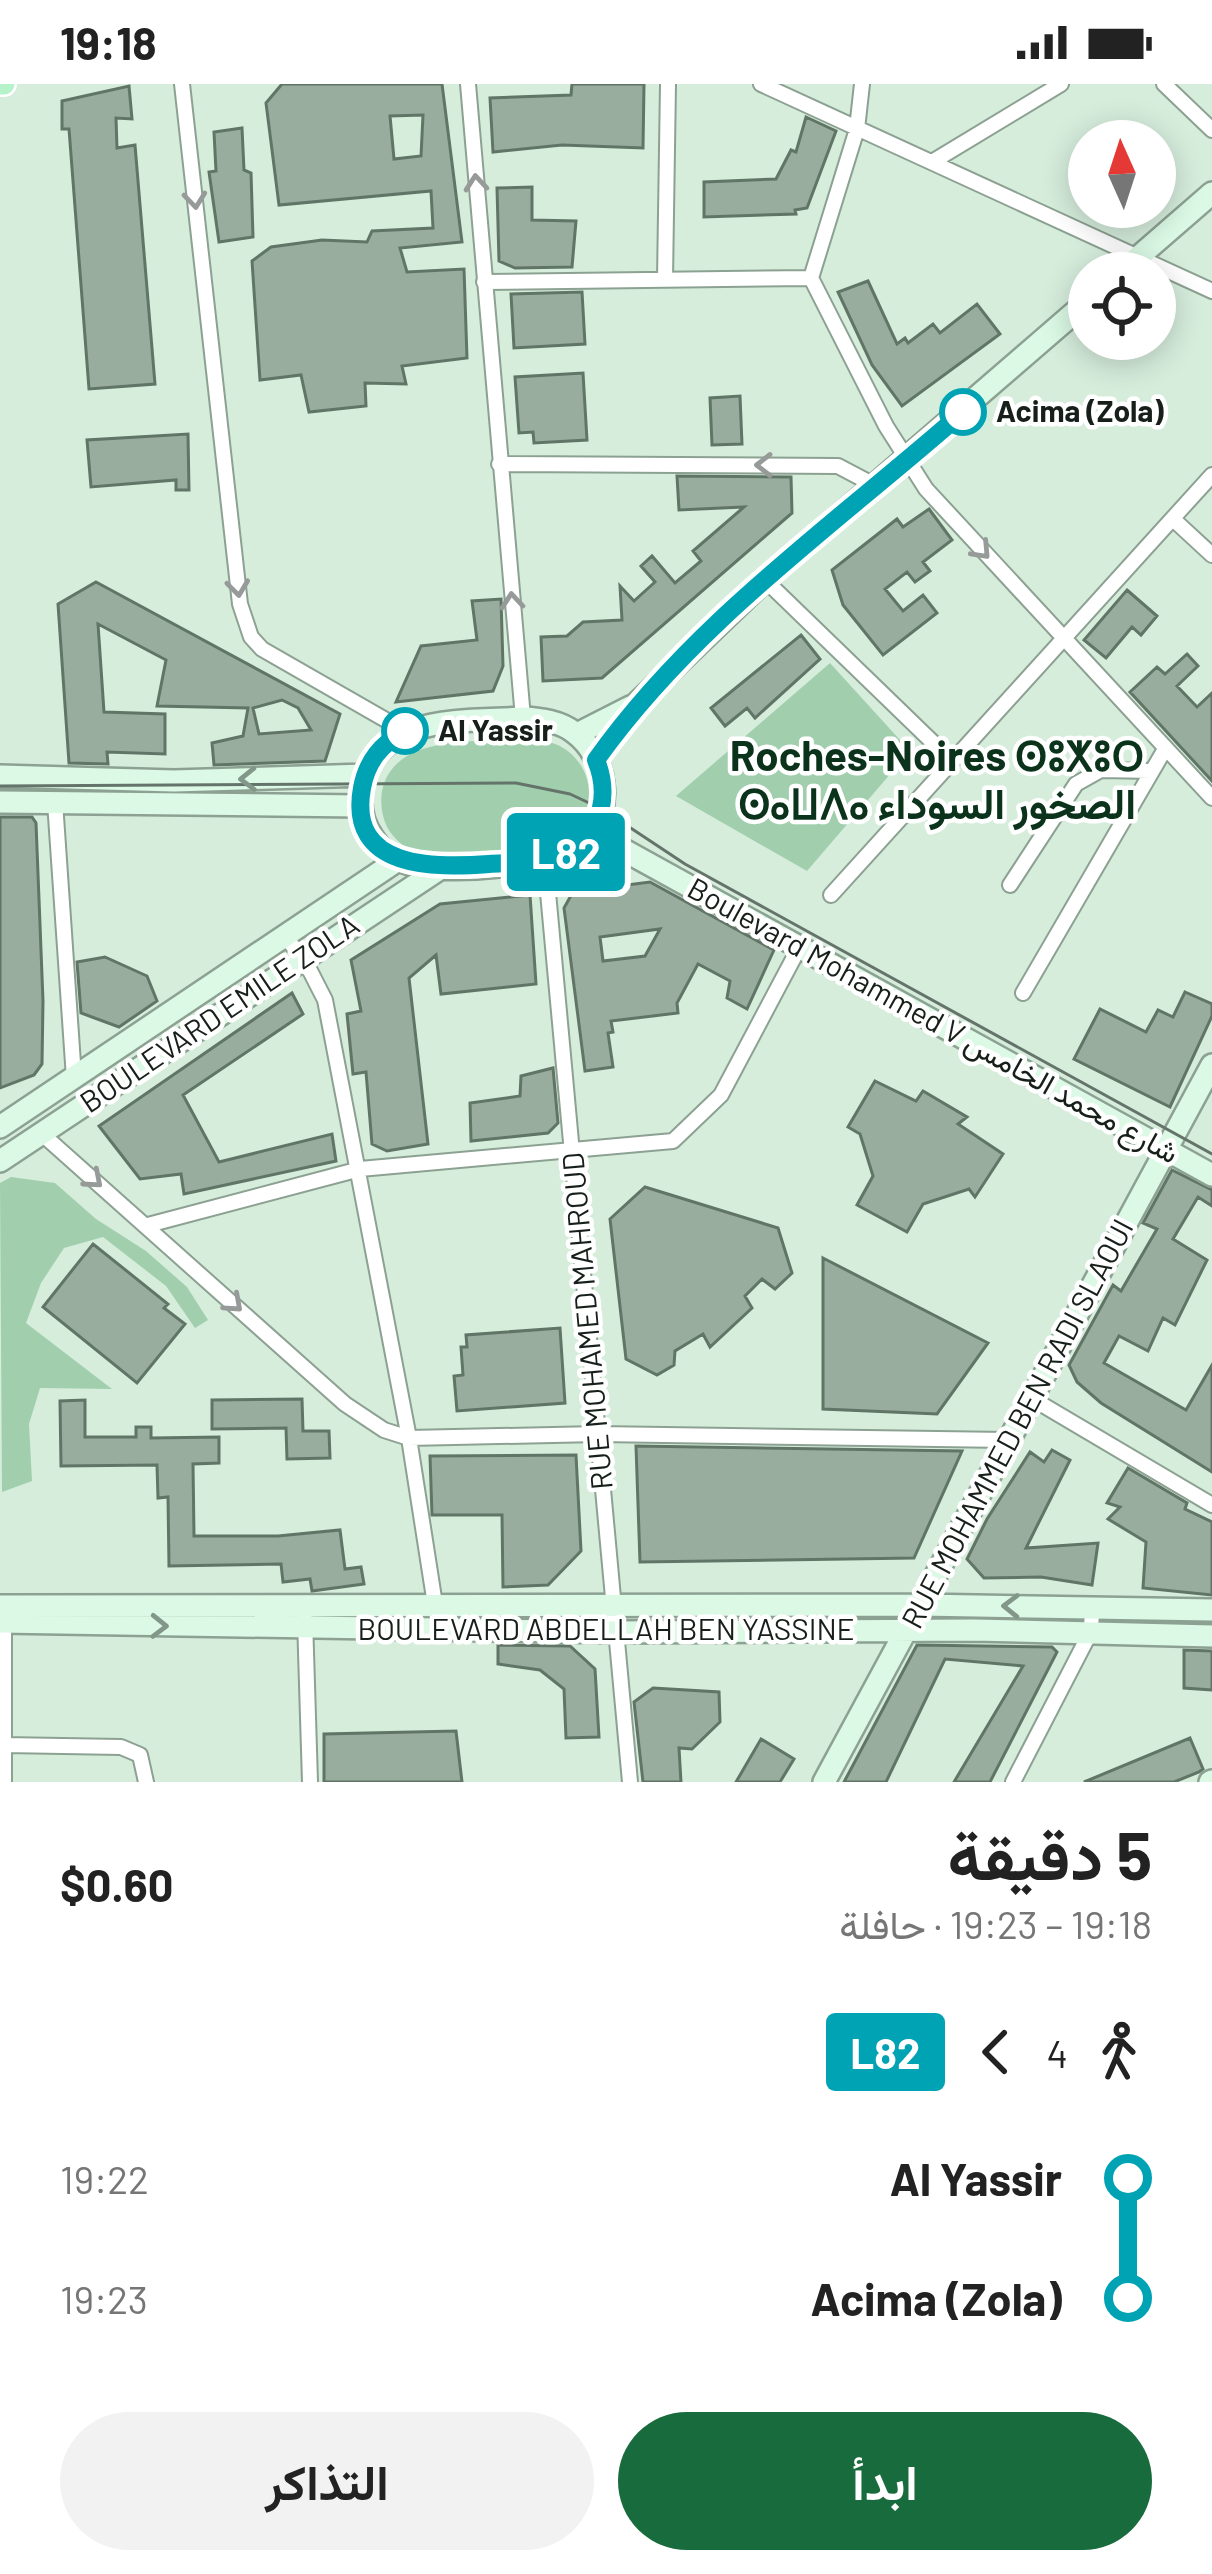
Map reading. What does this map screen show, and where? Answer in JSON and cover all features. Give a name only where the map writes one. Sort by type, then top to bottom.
[{"type":"street","points":[[182,84],[245,623],[262,649],[405,731]]},
{"type":"street","points":[[468,84],[523,718]]},
{"type":"street","points":[[665,278],[668,84]]},
{"type":"street","points":[[761,84],[1131,252]]},
{"type":"street","points":[[862,84],[857,129],[811,278],[907,462],[926,489],[1212,798]]},
{"type":"street","points":[[932,162],[1061,84]]},
{"type":"street","points":[[1164,84],[1212,130]]},
{"type":"street","points":[[1145,252],[1212,193]]},
{"type":"street","points":[[1176,274],[1212,291]]},
{"type":"street","points":[[484,281],[811,278]]},
{"type":"street","points":[[596,760],[636,704],[765,580],[1068,319]]},
{"type":"street","points":[[499,464],[838,466],[876,486]]},
{"type":"street","points":[[830,895],[1212,476]]},
{"type":"street","points":[[1173,519],[1212,555]]},
{"type":"street","points":[[765,580],[951,760]]},
{"type":"street","points":[[577,734],[636,704]]},
{"type":"street","points":[[523,718],[551,721],[577,734],[596,760],[604,794],[602,809],[591,832],[572,849],[545,860],[441,868],[398,860],[375,842],[361,806],[364,775],[381,748],[405,731],[523,718]]},
{"type":"street","points":[[1023,993],[1165,748]]},
{"type":"street","points":[[1010,885],[1076,784],[1102,770],[1151,772]]},
{"type":"street","points":[[0,776],[174,781],[364,775]]},
{"type":"street","points":[[0,802],[361,806]]},
{"type":"street","points":[[55,802],[74,1078]]},
{"type":"street","name":"Boulevard Mohammed V شارع محمد الخامس","points":[[591,832],[1212,1175]]},
{"type":"street","name":"BOULEVARD EMILE ZOLA","points":[[0,1127],[398,860]]},
{"type":"street","name":"RUE MOHAMED MAHROUD","points":[[545,860],[630,1782]]},
{"type":"street","name":"BOULEVARD EMILE ZOLA","points":[[0,1161],[441,868]]},
{"type":"street","points":[[285,937],[304,959],[325,1000],[409,1438],[439,1630]]},
{"type":"street","points":[[148,1226],[360,1169],[673,1141],[721,1095],[800,948]]},
{"type":"street","name":"RUE MOHAMMED BEN RADI SLAOUI","points":[[824,1782],[1212,1065]]},
{"type":"street","points":[[41,1133],[344,1404],[384,1430],[409,1438],[598,1434],[1007,1440]]},
{"type":"street","points":[[1031,1398],[1212,1505]]},
{"type":"street","points":[[304,1605],[310,1782]]},
{"type":"street","name":"BOULEVARD ABDELLAH BEN YASSINE","points":[[1,1617],[304,1605],[1212,1610]]},
{"type":"street","points":[[832,1605],[832,1630]]},
{"type":"street","points":[[1013,1782],[1090,1633],[1093,1607]]},
{"type":"street","points":[[1184,1636],[1189,1610]]},
{"type":"street","points":[[1,1617],[4,1782]]},
{"type":"street","name":"BOULEVARD ABDELLAH BEN YASSINE","points":[[1,1617],[305,1629],[907,1630],[1212,1636]]},
{"type":"street","points":[[4,1745],[121,1747],[140,1755],[146,1782]]},
{"type":"green space","points":[[830,663],[910,751],[807,871],[676,796]]},
{"type":"green space","points":[[506,739],[554,743],[581,765],[588,803],[577,827],[566,837],[517,854],[454,858],[417,853],[393,836],[384,819],[381,796],[400,761],[414,752],[450,743]]},
{"type":"green space","points":[[11,1177],[55,1183],[187,1287],[208,1320],[195,1328],[166,1286],[103,1237],[64,1248],[41,1283],[26,1323],[112,1389],[40,1388],[29,1424],[32,1481],[2,1492],[0,1183]]},
{"type":"building","points":[[282,84],[442,84],[462,242],[400,248],[407,272],[464,269],[467,358],[402,366],[406,384],[365,383],[366,406],[309,412],[301,375],[260,380],[252,261],[271,247],[322,240],[367,242],[372,231],[433,228],[431,191],[279,205],[266,103]],"holes":[[[423,115],[421,156],[394,159],[390,116]]]},
{"type":"building","points":[[572,84],[644,84],[643,148],[562,145],[493,152],[490,98],[571,95]]},
{"type":"building","points":[[129,86],[132,119],[116,118],[117,148],[135,145],[155,384],[89,389],[69,129],[62,129],[62,101]]},
{"type":"building","points":[[806,117],[836,131],[807,208],[795,210],[796,214],[704,217],[704,182],[776,179],[791,150],[796,152]]},
{"type":"building","points":[[242,128],[244,170],[251,173],[253,237],[219,242],[209,172],[216,171],[214,132]]},
{"type":"building","points":[[532,187],[532,220],[576,221],[572,267],[515,268],[499,261],[497,188]]},
{"type":"building","points":[[868,281],[897,344],[905,338],[908,343],[933,324],[940,333],[977,304],[1000,334],[902,406],[872,365],[838,292]]},
{"type":"building","points":[[582,292],[585,344],[514,348],[511,294]]},
{"type":"building","points":[[583,373],[587,440],[534,443],[533,432],[519,433],[515,377]]},
{"type":"building","points":[[740,396],[742,444],[712,445],[710,398]]},
{"type":"building","points":[[188,434],[189,490],[176,490],[176,480],[91,487],[87,440]]},
{"type":"building","points":[[677,476],[791,477],[792,513],[602,678],[543,681],[541,637],[567,636],[583,622],[622,620],[620,586],[634,601],[655,582],[641,566],[652,556],[675,583],[701,561],[693,551],[744,507],[679,510]]},
{"type":"building","points":[[929,509],[952,540],[923,562],[930,571],[915,582],[907,572],[885,589],[903,611],[923,595],[937,613],[883,655],[843,605],[832,570],[897,519],[903,527]]},
{"type":"building","points":[[96,582],[340,714],[325,761],[214,765],[212,743],[243,736],[248,708],[157,706],[166,660],[98,624],[104,712],[165,714],[165,754],[107,752],[108,764],[69,763],[58,604]],"holes":[[[282,700],[298,708],[311,730],[259,734],[253,708]]]},
{"type":"building","points":[[1127,590],[1157,616],[1141,635],[1132,627],[1106,658],[1084,640]]},
{"type":"building","points":[[501,599],[503,666],[493,691],[396,702],[421,646],[477,640],[472,601]]},
{"type":"building","points":[[801,635],[820,659],[755,718],[747,708],[725,726],[711,708]]},
{"type":"building","points":[[1187,654],[1198,666],[1177,686],[1197,707],[1212,693],[1212,781],[1130,692],[1157,667],[1165,674]]},
{"type":"building","points":[[0,817],[32,817],[36,823],[43,1001],[42,1064],[34,1075],[0,1088]]},
{"type":"building","points":[[650,882],[774,950],[747,1009],[727,998],[730,981],[698,964],[677,1003],[678,1013],[611,1021],[613,1067],[585,1071],[564,908],[573,892]],"holes":[[[660,929],[645,956],[603,961],[600,937]]]},
{"type":"building","points":[[530,895],[536,984],[441,994],[436,955],[409,978],[428,1144],[387,1151],[372,1144],[366,1072],[353,1074],[347,1014],[361,1011],[351,960],[440,904]]},
{"type":"building","points":[[105,957],[147,976],[157,1001],[119,1027],[81,1013],[77,962]]},
{"type":"building","points":[[1185,992],[1212,1004],[1212,1016],[1170,1107],[1074,1059],[1100,1009],[1146,1032],[1158,1010],[1173,1017]]},
{"type":"building","points":[[292,993],[303,1014],[183,1095],[219,1162],[332,1134],[336,1161],[184,1194],[181,1174],[140,1179],[99,1126]]},
{"type":"building","points":[[553,1068],[558,1123],[548,1133],[471,1141],[470,1103],[520,1096],[521,1076]]},
{"type":"building","points":[[875,1081],[916,1101],[923,1091],[967,1117],[958,1124],[1003,1154],[975,1197],[969,1189],[923,1204],[907,1232],[857,1205],[873,1176],[860,1134],[848,1127]]},
{"type":"building","points":[[1172,1170],[1212,1190],[1212,1206],[1198,1197],[1173,1239],[1207,1260],[1175,1325],[1163,1318],[1148,1351],[1119,1336],[1104,1363],[1186,1410],[1212,1365],[1212,1472],[1101,1403],[1077,1382],[1069,1365],[1113,1285],[1121,1291],[1157,1229],[1143,1223]]},
{"type":"building","points":[[645,1187],[778,1228],[792,1273],[775,1289],[762,1279],[745,1296],[752,1308],[710,1347],[703,1334],[675,1351],[674,1365],[657,1375],[626,1359],[610,1219]]},
{"type":"building","points":[[93,1244],[168,1304],[164,1308],[185,1324],[137,1383],[43,1307]]},
{"type":"building","points":[[823,1258],[988,1343],[937,1414],[823,1409]]},
{"type":"building","points":[[560,1328],[565,1403],[457,1411],[454,1376],[463,1375],[461,1347],[467,1347],[466,1335]]},
{"type":"building","points":[[302,1399],[303,1431],[329,1431],[330,1458],[287,1459],[286,1428],[212,1429],[212,1400]]},
{"type":"building","points":[[85,1400],[85,1437],[136,1437],[136,1427],[151,1427],[151,1438],[219,1437],[219,1463],[193,1464],[194,1536],[340,1530],[345,1569],[361,1567],[364,1584],[312,1591],[310,1579],[283,1582],[281,1564],[169,1566],[168,1497],[158,1498],[157,1465],[61,1466],[60,1401]]},
{"type":"building","points":[[636,1446],[962,1451],[914,1558],[640,1562]]},
{"type":"building","points":[[1052,1450],[1070,1460],[1026,1548],[1098,1543],[1092,1585],[1041,1577],[984,1578],[967,1559],[987,1519],[1030,1452],[1044,1462]]},
{"type":"building","points":[[576,1455],[581,1551],[548,1585],[503,1587],[502,1515],[432,1515],[430,1456]]},
{"type":"building","points":[[1128,1468],[1187,1503],[1185,1509],[1212,1522],[1212,1595],[1143,1588],[1146,1542],[1108,1519],[1120,1507],[1107,1503]]},
{"type":"building","points":[[498,1645],[570,1646],[595,1669],[599,1737],[566,1738],[564,1689],[540,1670],[498,1664]]},
{"type":"building","points":[[917,1645],[1052,1647],[1057,1652],[990,1782],[954,1782],[1023,1666],[945,1659],[886,1782],[844,1782]]},
{"type":"building","points":[[1184,1650],[1212,1651],[1212,1690],[1184,1688]]},
{"type":"building","points":[[653,1688],[719,1692],[720,1722],[692,1749],[679,1748],[681,1782],[643,1782],[634,1702]]},
{"type":"building","points":[[456,1731],[462,1782],[324,1782],[324,1734]]},
{"type":"building","points":[[1190,1738],[1203,1769],[1199,1772],[1174,1782],[1084,1782]]},
{"type":"building","points":[[761,1739],[794,1759],[780,1782],[736,1782]]},
{"type":"tram line","points":[[0,786],[516,783],[570,794],[602,809],[685,864],[1212,1154]]},
{"type":"bus line","name":"L82","points":[[405,731],[373,757],[360,794],[370,834],[386,852],[410,864],[441,868],[545,860],[572,849],[591,832],[602,809],[603,783],[596,760],[636,704],[765,580],[963,412]]},
{"type":"place","name":"Acima (Zola)","points":[[963,412]]},
{"type":"place","name":"Al Yassir","points":[[405,731]]},
{"type":"district","name":"Roches-Noires ⵙⵓⵅⵓⵔ ⵙⴰⵡⴷⴰ الصخور السوداء","points":[[937,780]]}]
